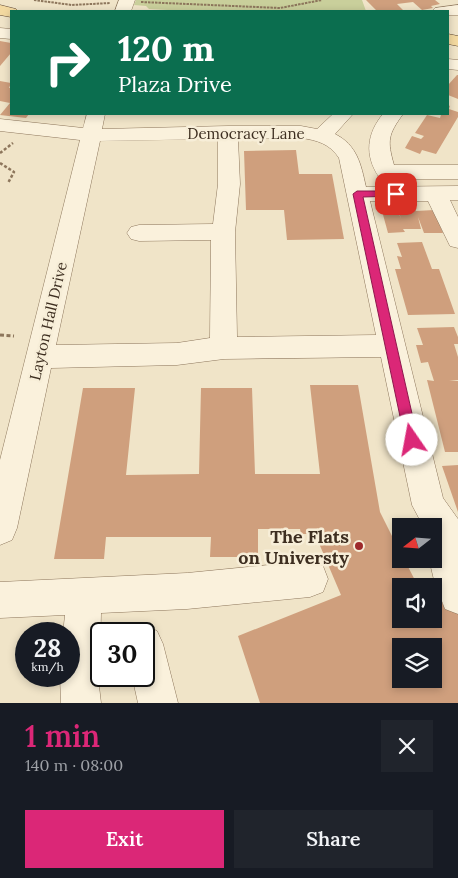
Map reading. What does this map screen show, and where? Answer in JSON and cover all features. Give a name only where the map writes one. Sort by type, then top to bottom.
[{"type":"street","points":[[392,115],[382,126],[377,139],[386,172],[458,172]]},
{"type":"street","points":[[148,134],[152,116],[324,120]]},
{"type":"street","name":"Democracy Lane","points":[[21,123],[93,124],[148,134],[301,132],[324,120],[333,140],[345,151],[349,158],[428,506],[453,537]]},
{"type":"street","points":[[0,143],[21,123]]},
{"type":"street","name":"Layton Hall Drive","points":[[0,528],[5,488],[39,357],[93,124]]},
{"type":"street","points":[[224,348],[223,232],[229,184],[228,132]]},
{"type":"street","points":[[435,193],[458,240]]},
{"type":"street","points":[[357,194],[458,193]]},
{"type":"street","points":[[139,233],[223,232]]},
{"type":"street","points":[[39,357],[178,354],[224,348],[391,346]]},
{"type":"street","points":[[453,537],[445,553],[449,573],[458,596]]},
{"type":"street","points":[[0,600],[187,591],[310,579]]},
{"type":"street","points":[[84,596],[90,637]]},
{"type":"street","points":[[81,703],[79,686],[90,648]]},
{"type":"street","points":[[154,687],[158,703]]},
{"type":"path","points":[[34,0],[72,5],[280,8],[322,0]]},
{"type":"path","points":[[0,162],[14,172],[8,183]]},
{"type":"path","points":[[0,334],[14,336]]},
{"type":"green space","points":[[136,0],[362,0],[366,10],[168,10],[149,9],[146,6],[134,5]]},
{"type":"building","points":[[366,0],[435,0],[440,4],[431,6],[433,8],[422,10],[413,2],[397,4],[403,10],[376,10]]},
{"type":"building","points":[[0,41],[10,43],[10,54],[0,66]]},
{"type":"building","points":[[458,75],[458,99],[449,95],[449,84]]},
{"type":"building","points":[[0,81],[10,83],[10,103],[0,101]]},
{"type":"building","points":[[10,103],[10,115],[28,115],[26,118],[0,115]]},
{"type":"building","points":[[449,109],[458,112],[458,117],[436,154],[422,150],[420,154],[405,148],[412,136],[421,139],[424,136],[415,133],[427,115],[440,118],[441,115],[449,115]]},
{"type":"building","points":[[296,150],[299,174],[332,174],[344,239],[287,240],[284,210],[246,210],[244,151]]},
{"type":"building","points":[[397,206],[415,206],[416,211],[434,210],[443,233],[424,233],[418,217],[421,229],[403,229],[405,232],[388,233],[382,211],[398,211],[401,219]]},
{"type":"building","points":[[422,242],[432,269],[439,269],[455,314],[408,315],[395,269],[401,269],[397,256],[402,257],[397,243]]},
{"type":"building","points":[[454,327],[458,337],[458,344],[454,344],[458,357],[458,380],[449,381],[458,381],[458,452],[445,452],[427,380],[434,381],[428,362],[421,363],[416,345],[423,345],[417,328]]},
{"type":"building","name":"The Flats on Universty","points":[[310,385],[358,385],[380,512],[392,536],[392,568],[409,568],[414,578],[392,578],[392,628],[442,628],[442,604],[458,597],[458,703],[260,703],[238,636],[341,595],[315,534],[301,534],[300,529],[258,529],[258,557],[210,557],[211,537],[106,537],[104,559],[54,559],[83,388],[135,388],[126,475],[199,474],[201,388],[252,388],[255,474],[320,474]]},
{"type":"building","points":[[458,465],[458,512],[442,466]]},
{"type":"place","name":"The Flats on Universty","points":[[359,546]]},
{"type":"route","points":[[396,194],[357,194],[412,440]]}]
